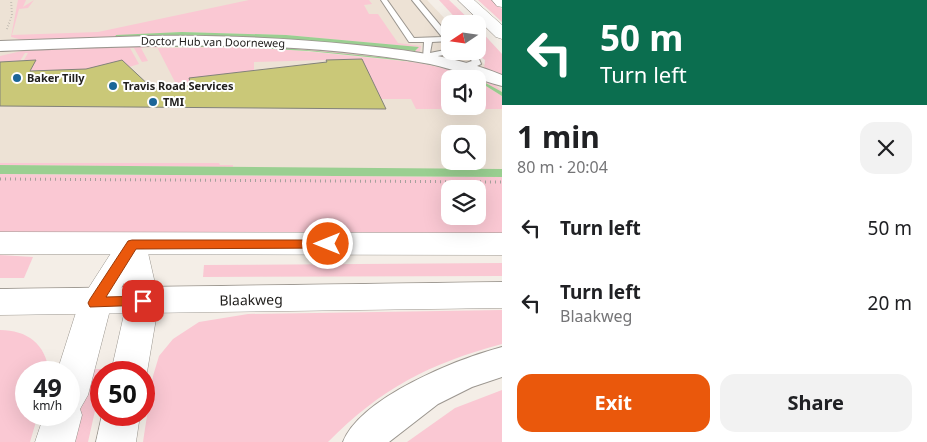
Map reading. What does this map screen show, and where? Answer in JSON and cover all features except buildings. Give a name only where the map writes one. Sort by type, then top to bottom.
[{"type":"main road","points":[[465,0],[502,34]]},
{"type":"main road","points":[[499,0],[502,3]]},
{"type":"main road","points":[[0,243],[502,244]]},
{"type":"main road","points":[[131,361],[143,301],[132,244]]},
{"type":"main road","points":[[79,361],[95,303],[132,244]]},
{"type":"main road","name":"Blaakweg","points":[[0,302],[95,303],[502,295]]},
{"type":"main road","points":[[55,442],[60,426]]},
{"type":"main road","points":[[116,442],[119,426]]},
{"type":"street","name":"Doctor Hub van Doorneweg","points":[[2,41],[170,40],[319,45],[426,57],[466,66],[502,81]]},
{"type":"street","points":[[361,442],[395,412],[435,386],[502,362]]},
{"type":"lane","points":[[384,0],[412,40],[448,39],[415,0]]},
{"type":"lane","points":[[426,57],[428,39]]},
{"type":"lane","name":"Doctor Hub van Doorneweg","points":[[426,57],[441,53]]},
{"type":"lane","points":[[466,66],[477,64],[477,60]]},
{"type":"path","points":[[2,41],[12,15],[11,0]]},
{"type":"path","points":[[0,179],[502,182]]},
{"type":"shaded area","points":[[0,0],[427,0],[441,15],[441,60],[481,60],[502,88],[502,170],[0,172]]},
{"type":"shaded area","points":[[18,0],[26,0],[23,7],[34,0],[28,8],[19,9],[12,35],[98,32],[249,0],[369,0],[372,4],[364,5],[369,14],[378,14],[398,43],[421,46],[420,51],[416,52],[320,42],[415,51],[419,47],[286,35],[182,32],[116,36],[199,34],[253,36],[318,42],[30,42],[11,37]]},
{"type":"shaded area","points":[[439,0],[449,0],[465,15],[453,15]]},
{"type":"shaded area","points":[[478,0],[492,0],[502,9],[502,22]]},
{"type":"shaded area","points":[[182,32],[286,35],[419,47],[415,51],[303,41],[228,37],[115,37],[116,35]]},
{"type":"shaded area","points":[[486,37],[502,54],[502,77],[484,69]]},
{"type":"shaded area","points":[[163,44],[269,47],[156,45],[139,47],[149,47],[141,48],[148,61],[142,62],[134,48],[130,48],[139,64],[129,67],[122,60],[91,69],[27,71],[33,60],[24,60],[28,53],[25,53],[20,61],[0,62],[0,56],[26,50]]},
{"type":"shaded area","points":[[156,45],[275,47],[390,58],[446,66],[457,70],[417,62],[309,51],[236,47],[139,47]]},
{"type":"shaded area","points":[[157,48],[269,48],[398,60],[449,70],[441,70],[441,109],[416,109],[411,99],[381,99],[361,59],[254,62],[254,71],[189,79],[191,85],[177,86]]},
{"type":"shaded area","points":[[282,48],[362,54],[435,63],[453,68],[425,62]]},
{"type":"shaded area","points":[[486,80],[497,86],[502,92],[486,84]]},
{"type":"shaded area","points":[[486,83],[502,92],[502,96],[486,86]]},
{"type":"shaded area","points":[[486,86],[502,96],[502,109],[486,109]]},
{"type":"shaded area","points":[[0,163],[219,163],[220,165],[233,165],[233,167],[0,165]]},
{"type":"shaded area","points":[[0,165],[502,169],[502,177],[0,174]]},
{"type":"shaded area","points":[[0,174],[502,177],[502,233],[130,235],[0,232]]},
{"type":"shaded area","points":[[0,255],[33,257],[24,278],[0,278]]},
{"type":"shaded area","points":[[502,263],[502,276],[203,277],[204,265]]},
{"type":"shaded area","points":[[502,310],[502,344],[451,360],[408,380],[368,407],[328,442],[143,442],[145,426],[155,426],[155,369],[159,356],[173,339],[199,322],[248,314]]},
{"type":"shaded area","points":[[0,330],[19,333],[34,340],[47,361],[15,361],[15,426],[35,426],[30,442],[0,442]]},
{"type":"shaded area","points":[[85,369],[90,369],[90,426],[92,426],[88,442],[66,442],[70,426],[80,426],[80,388]]},
{"type":"shaded area","points":[[502,390],[502,442],[407,442],[455,408]]},
{"type":"place","name":"Baker Tilly","points":[[17,78]]},
{"type":"place","name":"Travis Road Services","points":[[113,86]]},
{"type":"place","name":"TMI","points":[[153,102]]},
{"type":"route","points":[[143,301],[95,303],[132,244],[328,244]]}]
